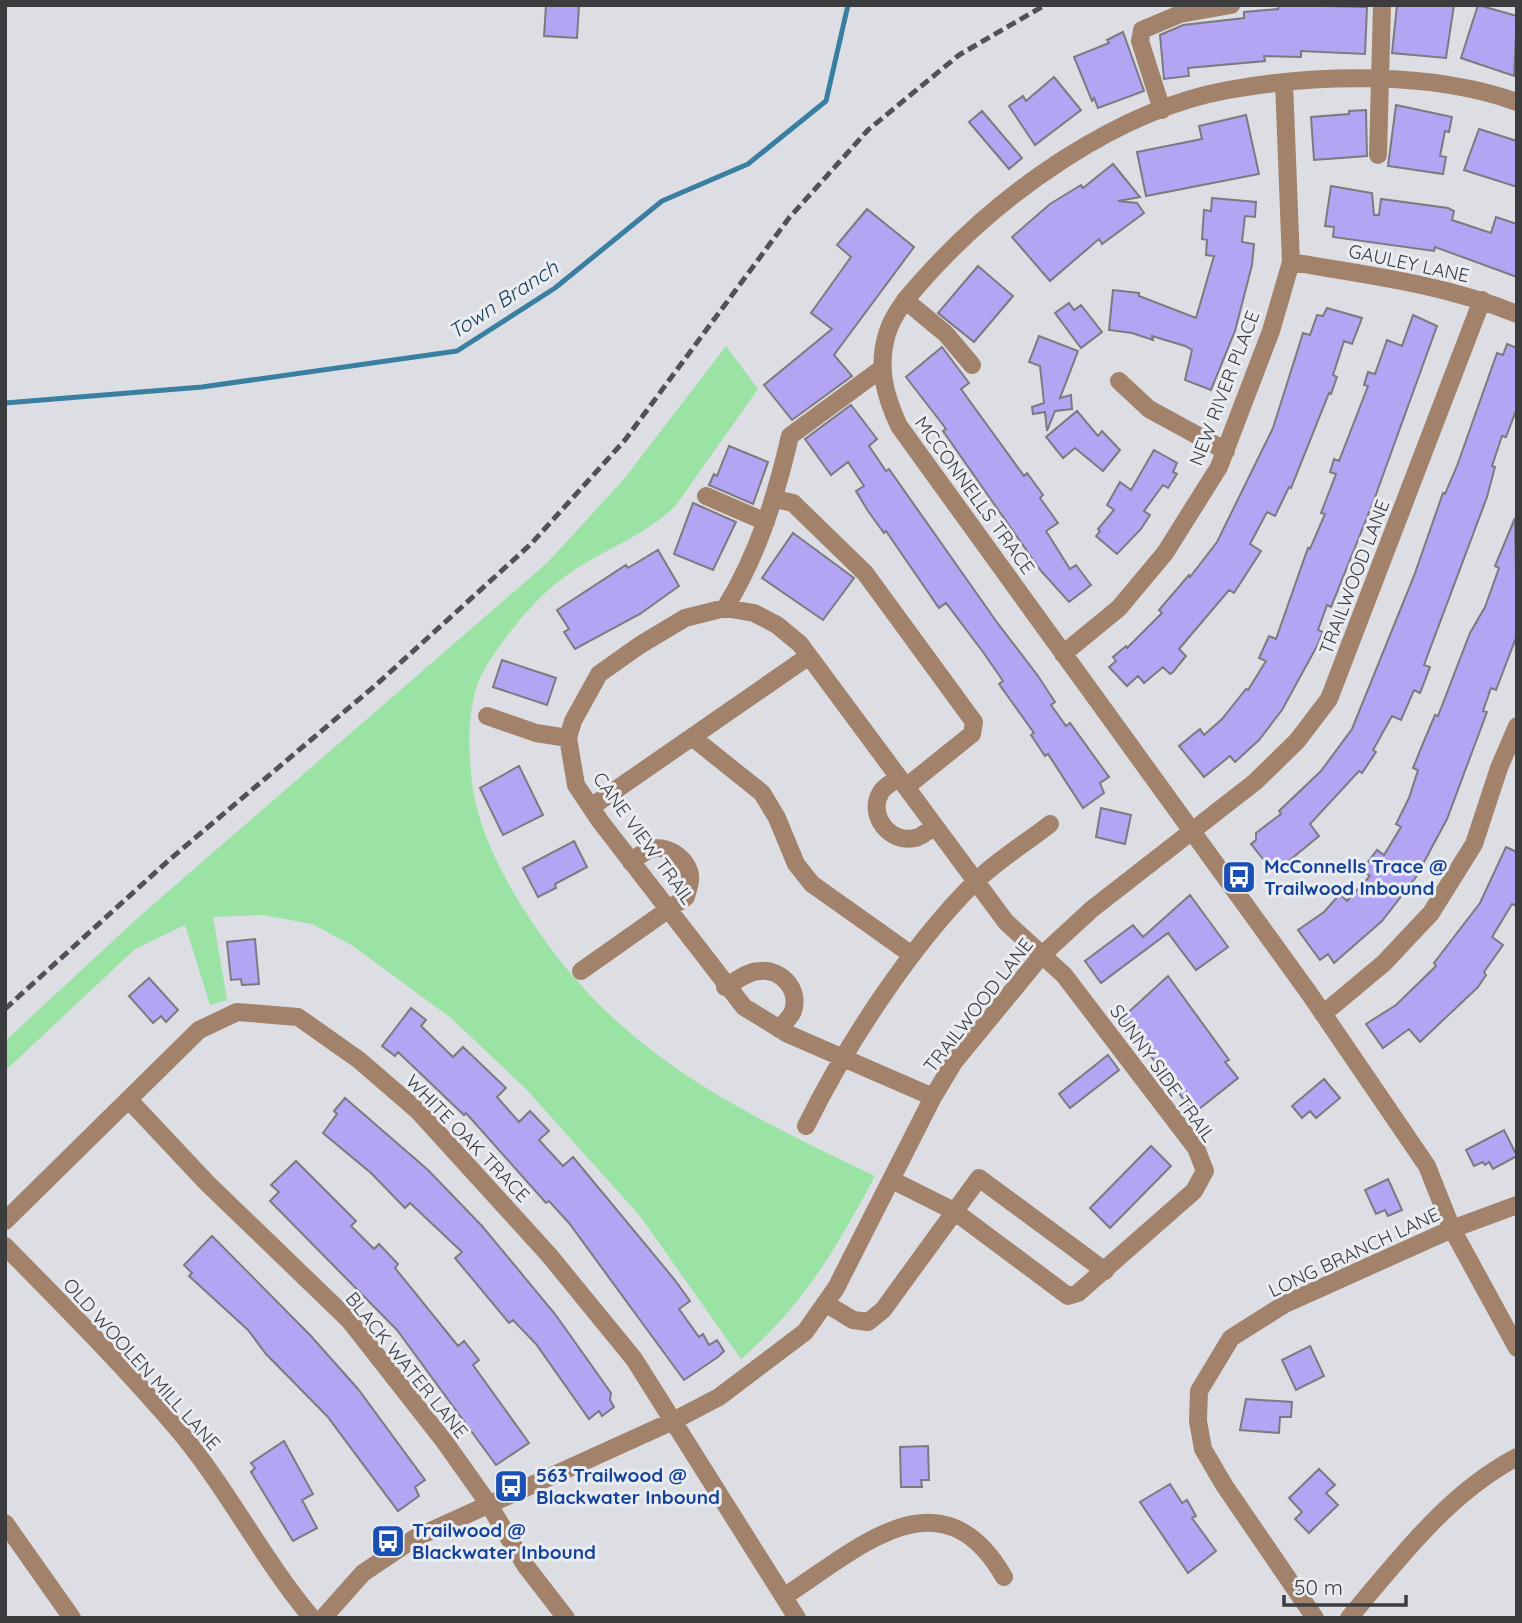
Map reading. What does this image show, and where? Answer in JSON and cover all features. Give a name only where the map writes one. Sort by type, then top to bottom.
[{"type":"street","points":[[1162,110],[1140,41],[1142,30],[1180,14],[1231,5]]},
{"type":"street","points":[[1378,155],[1382,5]]},
{"type":"street","name":"MCCONNELLS TRACE","points":[[1517,102],[1446,86],[1382,78],[1284,82],[1225,90],[1162,110],[1119,128],[1002,203],[946,254],[905,300],[887,333],[881,369],[887,401],[899,426],[1323,1014],[1427,1166],[1452,1229],[1517,1349]]},
{"type":"street","name":"NEW RIVER PLACE","points":[[1063,654],[1119,608],[1165,553],[1219,467],[1226,451],[1271,331],[1291,262],[1284,82]]},
{"type":"street","name":"GAULEY LANE","points":[[1291,262],[1416,283],[1482,300],[1517,314]]},
{"type":"street","points":[[905,300],[946,334],[972,365]]},
{"type":"street","name":"TRAILWOOD LANE","points":[[323,1618],[363,1573],[415,1538],[673,1421],[719,1397],[763,1367],[805,1332],[852,1259],[933,1097],[954,1062],[1041,956],[1092,909],[1255,782],[1297,741],[1329,699],[1482,300]]},
{"type":"street","points":[[725,608],[739,586],[776,499],[790,436],[881,369]]},
{"type":"street","points":[[1119,381],[1149,409],[1226,451]]},
{"type":"street","points":[[706,496],[766,522]]},
{"type":"street","points":[[776,499],[793,503],[866,573],[974,722],[972,734],[902,783],[881,790],[876,807],[878,820],[891,833],[903,838],[917,838],[934,826]]},
{"type":"street","points":[[487,716],[536,733],[568,738],[583,698],[599,674],[685,618],[725,608],[754,613],[777,625],[809,656],[1006,922],[1041,956]]},
{"type":"street","points":[[591,807],[809,656]]},
{"type":"street","points":[[1323,1014],[1384,963],[1431,913],[1474,844],[1499,768],[1517,726]]},
{"type":"street","points":[[691,737],[762,793],[777,818],[796,864],[812,884],[912,955]]},
{"type":"street","name":"CANE VIEW TRAIL","points":[[568,738],[576,785],[725,987],[744,1007],[779,1028],[933,1097]]},
{"type":"street","points":[[806,1126],[831,1075],[912,955],[975,881],[1051,824]]},
{"type":"street","points":[[581,971],[686,897],[690,880],[688,866],[676,854],[664,849],[650,849],[631,862]]},
{"type":"street","name":"SUNNY SIDE TRAIL","points":[[892,1180],[954,1211],[1068,1296],[1078,1293],[1105,1271],[1194,1191],[1205,1171],[1196,1148],[1063,975],[1041,956]]},
{"type":"street","points":[[725,987],[748,974],[761,971],[774,973],[789,982],[794,995],[793,1012],[779,1028]]},
{"type":"street","name":"WHITE OAK TRACE","points":[[5,1221],[130,1101],[198,1030],[237,1012],[298,1017],[359,1060],[418,1111],[575,1286],[634,1359],[797,1618]]},
{"type":"street","name":"BLACK WATER LANE","points":[[130,1101],[207,1183],[349,1320],[488,1503],[524,1565],[566,1618]]},
{"type":"street","points":[[825,1303],[853,1320],[868,1322],[883,1310],[979,1178],[1105,1271]]},
{"type":"street","name":"LONG BRANCH LANE","points":[[1315,1618],[1224,1485],[1203,1449],[1198,1421],[1199,1391],[1231,1338],[1284,1304],[1452,1229],[1517,1205]]},
{"type":"street","name":"OLD WOOLEN MILL LANE","points":[[5,1246],[85,1328],[180,1433],[240,1512],[284,1585],[312,1618]]},
{"type":"street","points":[[1349,1618],[1441,1512],[1494,1469],[1517,1457]]},
{"type":"street","points":[[785,1596],[886,1531],[923,1521],[949,1525],[970,1536],[986,1549],[1004,1577]]},
{"type":"street","points":[[5,1523],[72,1618]]},
{"type":"green space","points":[[726,346],[758,389],[671,510],[645,529],[563,578],[541,597],[510,632],[479,681],[470,720],[470,747],[473,790],[495,858],[521,905],[556,955],[593,999],[634,1036],[676,1068],[722,1097],[875,1176],[833,1251],[801,1296],[763,1339],[741,1359],[640,1216],[526,1089],[451,1018],[353,946],[312,924],[263,915],[213,917],[227,1000],[210,1005],[185,925],[135,949],[5,1071],[5,1041],[141,915],[547,563],[624,479]]},
{"type":"building","points":[[546,5],[579,5],[577,38],[544,36]]},
{"type":"building","points":[[1279,5],[1367,7],[1365,54],[1301,51],[1301,57],[1264,56],[1265,61],[1188,68],[1189,76],[1164,79],[1160,35],[1183,25],[1244,18],[1244,12],[1278,9]]},
{"type":"building","points":[[1397,5],[1454,5],[1446,58],[1392,53]]},
{"type":"building","points":[[1478,5],[1517,16],[1514,76],[1461,58]]},
{"type":"building","points":[[1123,32],[1144,91],[1098,108],[1094,98],[1092,101],[1074,57],[1109,43],[1107,40]]},
{"type":"building","points":[[1054,77],[1081,110],[1035,145],[1009,106],[1023,96],[1026,101]]},
{"type":"building","points":[[1396,105],[1452,117],[1449,132],[1445,131],[1440,156],[1446,157],[1443,174],[1388,166]]},
{"type":"building","points":[[1366,110],[1367,156],[1314,160],[1311,117]]},
{"type":"building","points":[[982,111],[1022,158],[1009,169],[969,122]]},
{"type":"building","points":[[1246,115],[1259,174],[1146,196],[1137,152],[1202,139],[1199,126]]},
{"type":"building","points":[[1479,129],[1517,141],[1517,187],[1464,170]]},
{"type":"building","points":[[1113,164],[1140,197],[1118,201],[1137,203],[1144,213],[1102,244],[1099,239],[1050,281],[1012,237],[1050,204],[1081,185],[1083,188]]},
{"type":"building","points":[[1331,186],[1372,193],[1374,215],[1379,215],[1381,199],[1448,208],[1454,211],[1452,220],[1491,233],[1496,217],[1517,224],[1517,277],[1435,247],[1434,251],[1333,237],[1334,227],[1325,226]]},
{"type":"building","points":[[1212,198],[1256,202],[1255,217],[1245,216],[1242,242],[1254,244],[1252,265],[1235,331],[1211,390],[1185,380],[1192,350],[1152,336],[1153,340],[1132,333],[1109,330],[1113,290],[1139,293],[1139,296],[1196,318],[1214,256],[1206,255],[1207,240],[1202,239],[1204,210],[1211,211]]},
{"type":"building","points":[[867,209],[914,247],[834,355],[852,376],[792,420],[764,385],[832,329],[811,313],[851,257],[837,245]]},
{"type":"building","points":[[978,266],[1013,296],[974,342],[938,313]]},
{"type":"building","points":[[1069,303],[1074,310],[1081,305],[1102,332],[1081,348],[1055,313]]},
{"type":"building","points":[[1327,308],[1362,318],[1352,344],[1344,341],[1333,375],[1337,377],[1331,394],[1329,393],[1291,488],[1289,487],[1275,516],[1267,512],[1250,544],[1261,551],[1234,593],[1229,590],[1179,649],[1186,656],[1173,672],[1170,674],[1163,667],[1144,683],[1138,676],[1127,686],[1109,667],[1116,661],[1113,657],[1126,646],[1127,648],[1162,613],[1159,610],[1189,575],[1190,577],[1217,542],[1273,428],[1303,333],[1310,335],[1317,315],[1323,316]]},
{"type":"building","points":[[1413,315],[1437,326],[1374,500],[1331,607],[1327,605],[1318,630],[1323,632],[1317,646],[1282,710],[1259,740],[1235,762],[1230,756],[1204,777],[1179,746],[1200,729],[1204,735],[1222,719],[1246,689],[1248,690],[1266,661],[1259,658],[1269,636],[1276,639],[1308,548],[1310,549],[1325,514],[1321,513],[1336,474],[1330,472],[1334,459],[1339,461],[1368,386],[1364,385],[1368,372],[1375,374],[1387,340],[1402,346]]},
{"type":"building","points":[[1039,336],[1078,351],[1060,398],[1071,395],[1072,409],[1055,411],[1047,431],[1045,412],[1033,414],[1032,407],[1044,403],[1040,366],[1029,362]]},
{"type":"building","points":[[1507,344],[1517,348],[1517,408],[1506,437],[1502,436],[1492,466],[1495,467],[1487,497],[1424,665],[1430,667],[1420,693],[1414,690],[1401,720],[1392,716],[1373,750],[1376,752],[1362,773],[1359,771],[1310,824],[1319,836],[1274,873],[1251,844],[1256,840],[1256,833],[1281,814],[1279,811],[1321,771],[1352,729],[1414,576],[1443,493],[1445,494],[1457,466],[1497,353],[1503,355]]},
{"type":"building","points":[[942,347],[969,383],[961,389],[1024,476],[1027,473],[1043,495],[1040,498],[1058,523],[1046,531],[1070,569],[1076,565],[1091,585],[1069,602],[1041,571],[943,431],[946,429],[906,377]]},
{"type":"building","points":[[851,405],[877,439],[869,446],[886,471],[889,469],[1038,676],[1055,702],[1051,705],[1066,726],[1070,723],[1109,777],[1100,783],[1104,793],[1083,808],[1048,754],[1045,756],[1031,735],[1034,733],[999,684],[1003,681],[983,652],[946,603],[939,608],[886,531],[884,533],[868,511],[856,491],[864,486],[848,462],[831,475],[805,439]]},
{"type":"building","points":[[1077,411],[1098,436],[1102,431],[1120,450],[1103,471],[1075,448],[1063,458],[1046,437]]},
{"type":"building","points":[[729,446],[768,462],[753,504],[709,485],[714,474],[717,476]]},
{"type":"building","points":[[1154,450],[1177,463],[1173,472],[1177,474],[1168,488],[1163,485],[1144,511],[1150,515],[1141,529],[1117,554],[1096,536],[1100,531],[1098,529],[1114,510],[1107,505],[1120,482],[1131,490]]},
{"type":"building","points":[[693,503],[736,522],[713,570],[674,554]]},
{"type":"building","points":[[1515,518],[1517,635],[1496,690],[1491,688],[1483,711],[1487,712],[1447,819],[1416,877],[1382,921],[1334,963],[1328,954],[1320,960],[1298,930],[1324,912],[1340,894],[1347,901],[1370,876],[1362,870],[1377,850],[1384,855],[1401,827],[1396,824],[1409,798],[1418,770],[1413,768],[1435,715],[1438,716],[1470,633],[1485,607],[1499,568],[1495,566]]},
{"type":"building","points":[[793,533],[854,578],[823,620],[762,578]]},
{"type":"building","points":[[658,550],[679,586],[640,614],[575,649],[564,632],[569,629],[557,610],[626,565],[628,568]]},
{"type":"building","points":[[502,660],[556,678],[547,705],[493,687]]},
{"type":"building","points":[[519,766],[543,815],[503,835],[480,788]]},
{"type":"building","points":[[1101,808],[1131,815],[1125,844],[1096,837]]},
{"type":"building","points":[[574,841],[587,867],[555,884],[556,888],[538,897],[523,868]]},
{"type":"building","points":[[1506,847],[1517,852],[1517,906],[1512,904],[1492,937],[1503,945],[1484,972],[1486,975],[1478,987],[1420,1042],[1409,1029],[1383,1048],[1366,1024],[1396,1005],[1436,966],[1434,963],[1480,903]]},
{"type":"building","points":[[1190,895],[1228,947],[1196,970],[1168,933],[1101,983],[1085,961],[1133,925],[1143,937]]},
{"type":"building","points":[[255,939],[259,984],[242,985],[241,979],[231,980],[227,942]]},
{"type":"building","points":[[1168,976],[1229,1060],[1225,1062],[1238,1078],[1194,1113],[1122,1018]]},
{"type":"building","points":[[149,978],[178,1010],[166,1022],[161,1016],[153,1023],[129,996]]},
{"type":"building","points":[[411,1008],[426,1020],[421,1026],[453,1057],[463,1047],[506,1088],[497,1097],[519,1122],[530,1111],[549,1131],[539,1140],[563,1166],[573,1157],[690,1301],[679,1309],[699,1337],[703,1334],[709,1345],[717,1340],[724,1351],[718,1357],[684,1380],[569,1223],[549,1201],[546,1203],[466,1113],[464,1115],[398,1052],[395,1056],[382,1046]]},
{"type":"building","points":[[1108,1055],[1119,1070],[1070,1108],[1059,1094]]},
{"type":"building","points":[[1324,1079],[1340,1098],[1316,1118],[1310,1111],[1302,1118],[1292,1106]]},
{"type":"building","points":[[345,1098],[428,1170],[482,1226],[555,1314],[611,1393],[610,1400],[614,1407],[602,1416],[599,1411],[589,1419],[536,1344],[513,1320],[509,1323],[455,1258],[462,1252],[410,1203],[405,1208],[371,1173],[323,1133],[337,1114],[334,1111]]},
{"type":"building","points":[[1504,1130],[1517,1156],[1493,1169],[1489,1162],[1474,1166],[1466,1150]]},
{"type":"building","points":[[1151,1146],[1171,1166],[1110,1228],[1090,1208]]},
{"type":"building","points":[[296,1161],[356,1221],[351,1226],[374,1249],[379,1244],[398,1264],[395,1268],[458,1346],[464,1341],[479,1360],[473,1365],[529,1443],[496,1465],[397,1330],[270,1201],[279,1192],[271,1185]]},
{"type":"building","points":[[1388,1179],[1402,1210],[1388,1216],[1385,1210],[1376,1214],[1365,1190]]},
{"type":"building","points":[[212,1236],[310,1335],[358,1389],[425,1480],[415,1487],[419,1496],[398,1511],[327,1416],[266,1354],[248,1330],[189,1276],[192,1273],[184,1265]]},
{"type":"building","points":[[1310,1346],[1324,1376],[1296,1390],[1282,1360]]},
{"type":"building","points":[[1246,1399],[1292,1402],[1291,1417],[1280,1417],[1279,1433],[1240,1430]]},
{"type":"building","points":[[284,1441],[313,1494],[302,1500],[317,1528],[293,1541],[251,1472],[255,1468],[251,1463]]},
{"type":"building","points":[[928,1446],[929,1480],[921,1480],[922,1487],[901,1487],[900,1447]]},
{"type":"building","points":[[1319,1469],[1335,1485],[1326,1493],[1338,1505],[1309,1533],[1295,1519],[1302,1512],[1289,1498]]},
{"type":"building","points":[[1170,1484],[1182,1503],[1187,1500],[1196,1516],[1192,1518],[1216,1551],[1188,1573],[1140,1502]]},
{"type":"waterway","name":"Town Branch","points":[[5,403],[202,387],[457,351],[555,288],[662,201],[748,164],[826,101],[848,5]]},
{"type":"railway","points":[[5,1009],[169,860],[377,684],[531,544],[625,440],[789,218],[868,130],[959,55],[1045,5]]},
{"type":"place","name":"McConnells Trace @ Trailwood Inbound","points":[[1239,877]]},
{"type":"place","name":"563 Trailwood @ Blackwater Inbound","points":[[511,1486]]},
{"type":"place","name":"Trailwood @ Blackwater Inbound","points":[[388,1541]]}]
